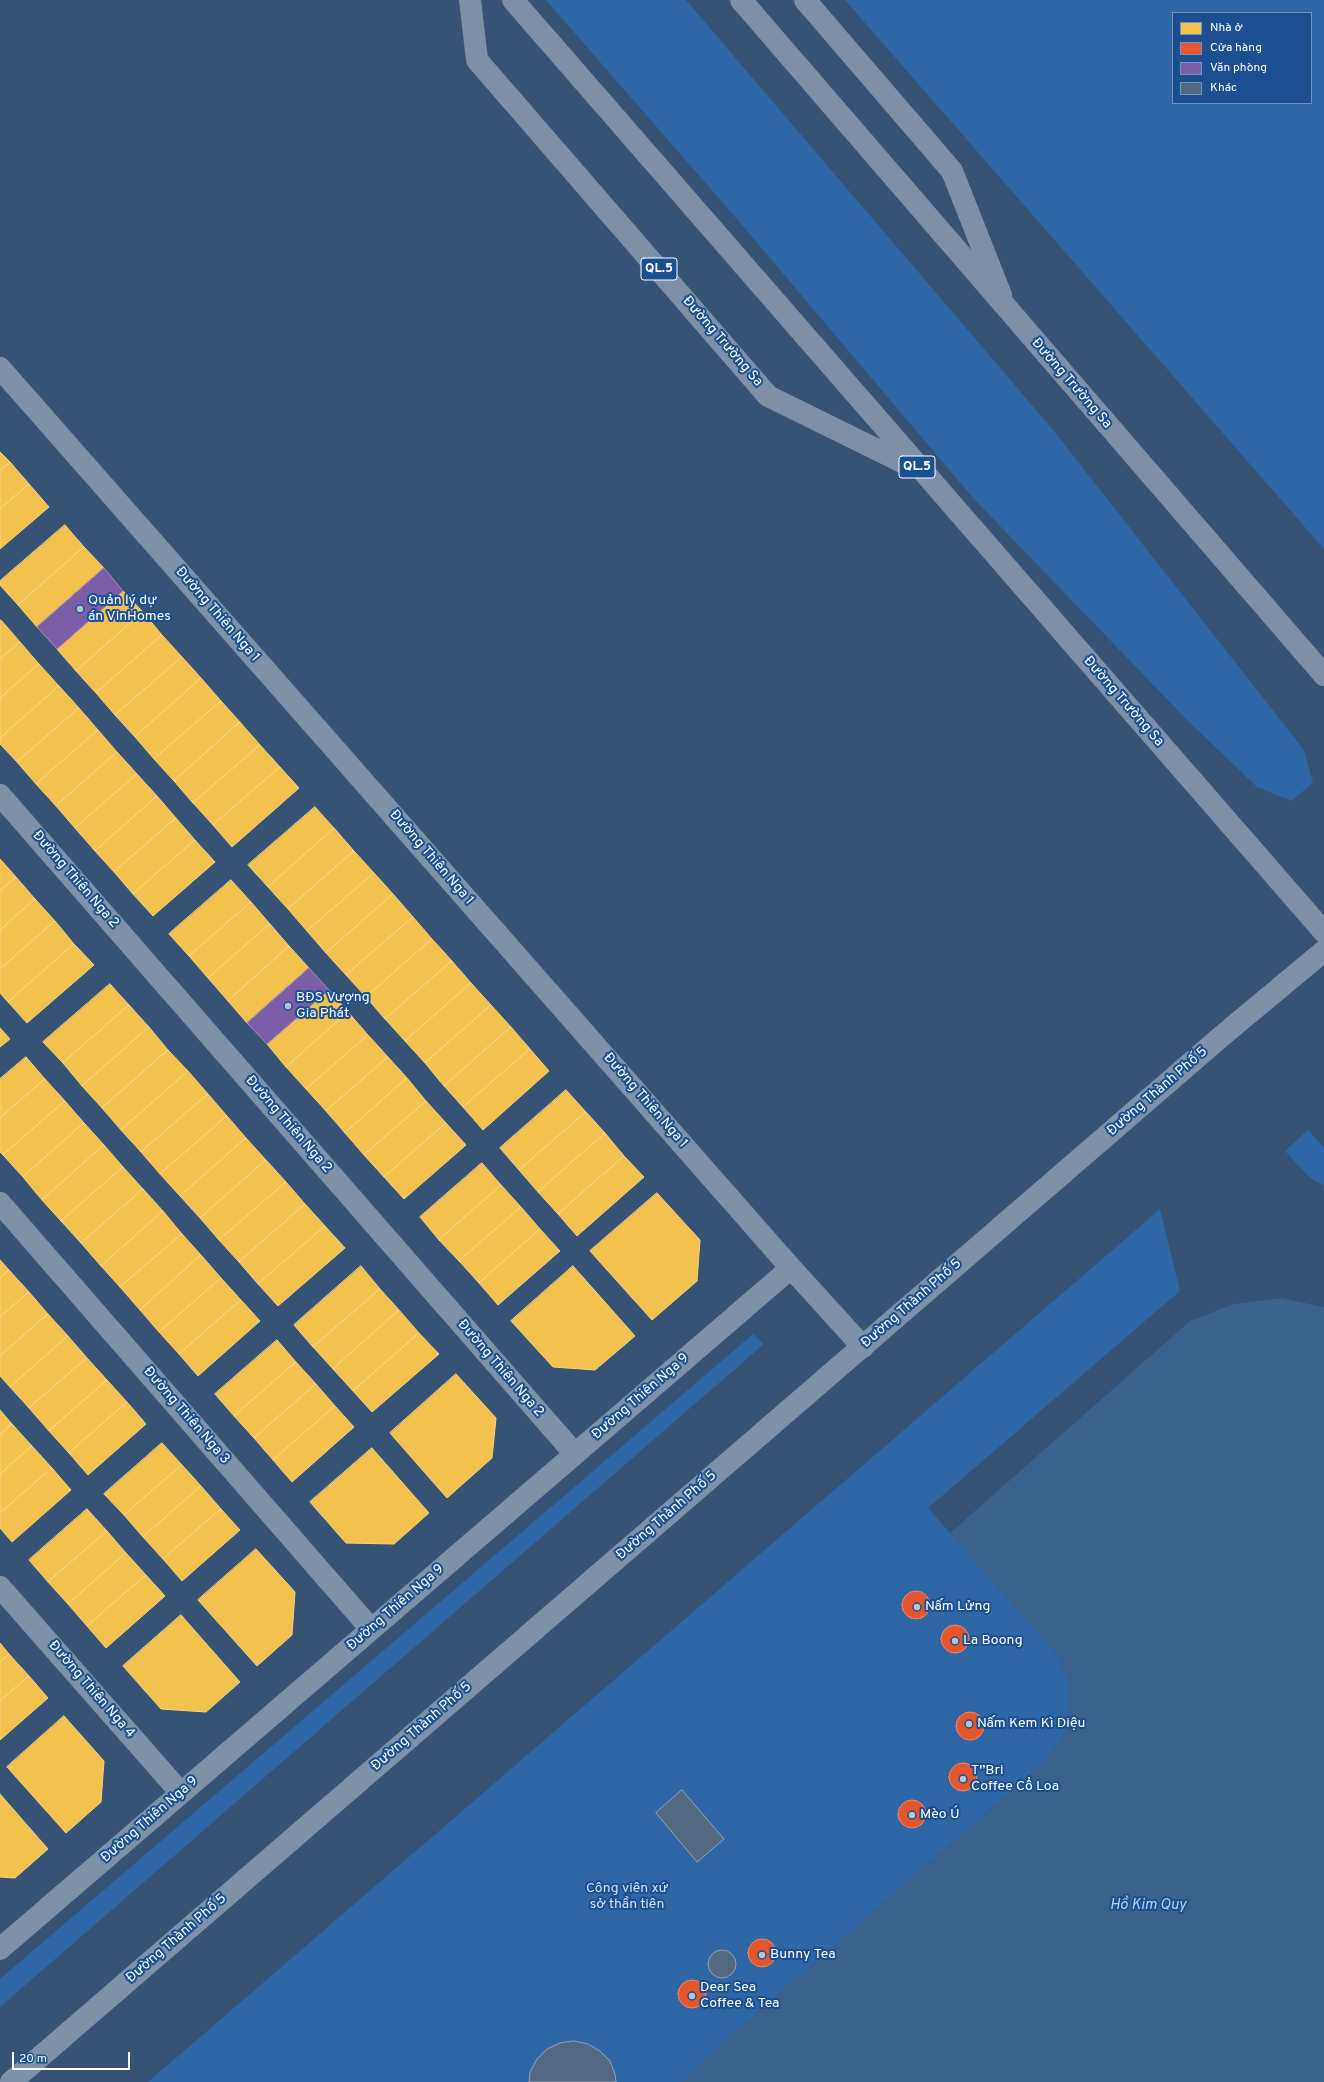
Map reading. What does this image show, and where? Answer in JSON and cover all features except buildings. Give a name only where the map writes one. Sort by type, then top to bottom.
[{"type":"highway","name":"Đường Trường Sa","points":[[470,0],[477,60],[768,396],[921,472]]},
{"type":"highway","name":"Đường Trường Sa","points":[[512,0],[921,472],[1324,932]]},
{"type":"highway","name":"Đường Trường Sa","points":[[741,0],[1008,311],[1324,675]]},
{"type":"highway","name":"Đường Trường Sa","points":[[805,0],[952,171],[1008,311]]},
{"type":"street","name":"Đường Thiên Nga 1","points":[[0,368],[791,1268],[863,1347]]},
{"type":"street","name":"Đường Thiên Nga 2","points":[[0,795],[575,1454]]},
{"type":"street","name":"Đường Thành Phố 5","points":[[12,2082],[1223,1035],[1324,951]]},
{"type":"street","name":"Đường Thiên Nga 3","points":[[0,1203],[371,1629]]},
{"type":"street","name":"Đường Thiên Nga 9","points":[[0,1949],[791,1268]]},
{"type":"street","name":"Đường Thiên Nga 4","points":[[0,1588],[181,1793]]},
{"type":"green space","points":[[546,0],[686,0],[1054,431],[1304,750],[1313,783],[1291,801],[1257,787],[1187,720],[973,498],[742,225]]},
{"type":"green space","points":[[845,0],[1324,0],[1324,549]]},
{"type":"green space","points":[[1308,1130],[1324,1148],[1324,1186],[1308,1176],[1285,1151]]},
{"type":"green space","name":"Công viên xứ sở thần tiên","points":[[1160,1209],[1180,1291],[928,1508],[1056,1653],[1069,1679],[1070,1705],[1065,1733],[1048,1759],[726,2040],[681,2082],[148,2082]]},
{"type":"green space","points":[[753,1334],[764,1344],[0,2007],[0,1979]]},
{"type":"water","name":"Hồ Kim Quy","points":[[1281,1298],[1324,1307],[1324,2082],[681,2082],[726,2040],[1048,1759],[1065,1733],[1070,1705],[1069,1679],[1056,1653],[950,1533],[1190,1321],[1233,1304]]},
{"type":"place","name":"Quản lý dự án VinHomes","points":[[80,609]]},
{"type":"place","name":"BĐS Vượng Gia Phát","points":[[288,1006]]},
{"type":"place","name":"Nấm Lửng","points":[[917,1607]]},
{"type":"place","name":"La Boong","points":[[955,1641]]},
{"type":"place","name":"Nấm Kem Kì Diệu","points":[[969,1724]]},
{"type":"place","name":"T'’Bri Coffee Cổ Loa","points":[[963,1779]]},
{"type":"place","name":"Mèo Ú","points":[[912,1815]]},
{"type":"place","name":"Bunny Tea","points":[[762,1955]]},
{"type":"place","name":"Dear Sea Coffee & Tea","points":[[692,1996]]}]
